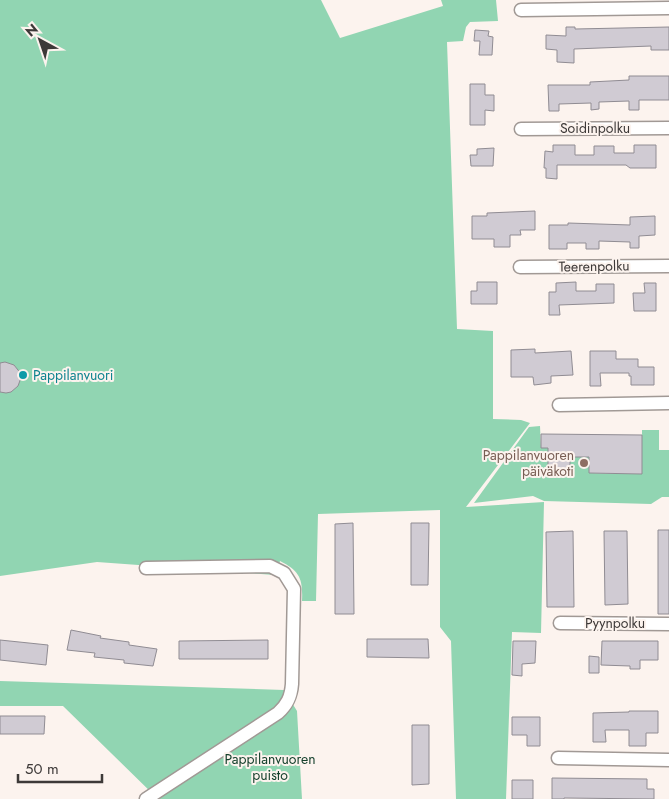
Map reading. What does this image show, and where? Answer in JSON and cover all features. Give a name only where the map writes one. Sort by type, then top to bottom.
[{"type":"street","points":[[521,10],[669,8]]},
{"type":"street","name":"Soidinpolku","points":[[521,129],[669,128]]},
{"type":"street","name":"Teerenpolku","points":[[520,267],[669,266]]},
{"type":"street","points":[[559,405],[669,403]]},
{"type":"street","points":[[146,568],[270,566],[284,573],[294,589],[292,684],[286,706],[278,714],[146,799]]},
{"type":"street","name":"Pyynpolku","points":[[560,623],[669,624]]},
{"type":"street","points":[[558,758],[669,760]]},
{"type":"green space","points":[[0,0],[321,0],[340,38],[443,6],[441,0],[496,0],[498,21],[470,22],[466,27],[463,41],[447,42],[457,329],[493,331],[493,419],[521,420],[530,423],[466,507],[544,502],[541,633],[512,632],[506,799],[456,799],[451,641],[440,627],[440,510],[318,514],[316,601],[302,601],[302,587],[299,576],[292,568],[280,561],[275,575],[97,562],[0,576]]},
{"type":"green space","points":[[540,426],[541,448],[548,448],[548,473],[569,473],[570,457],[589,457],[589,473],[642,474],[642,430],[659,430],[659,450],[669,450],[669,497],[662,497],[651,504],[544,501],[533,496],[474,503],[529,427]]},
{"type":"green space","name":"Pappilanvuoren puisto","points":[[0,681],[284,690],[297,711],[302,799],[158,799],[63,706],[0,706]]},
{"type":"building","points":[[566,27],[575,27],[575,29],[669,27],[669,50],[651,50],[651,46],[574,49],[574,63],[557,62],[557,50],[546,49],[546,35],[566,36]]},
{"type":"building","points":[[475,30],[489,31],[488,36],[493,37],[492,55],[479,55],[480,41],[474,41]]},
{"type":"building","points":[[629,76],[669,76],[669,100],[639,100],[639,110],[629,110],[629,101],[599,102],[599,109],[591,110],[591,103],[559,104],[559,111],[549,111],[548,85],[590,85],[590,82],[629,80]]},
{"type":"building","points":[[470,84],[485,84],[485,95],[494,95],[494,111],[485,110],[485,125],[470,125]]},
{"type":"building","points":[[553,145],[575,145],[575,155],[594,155],[594,146],[614,146],[614,153],[634,153],[634,145],[656,145],[656,168],[630,168],[626,165],[557,165],[557,179],[546,178],[546,168],[544,168],[545,151],[553,152]]},
{"type":"building","points":[[494,148],[493,166],[471,166],[470,155],[477,155],[477,149]]},
{"type":"building","points":[[535,211],[535,230],[520,230],[521,235],[510,235],[510,247],[494,247],[494,239],[472,239],[472,216],[487,216],[487,213]]},
{"type":"building","points":[[655,216],[655,235],[639,236],[639,248],[630,248],[630,242],[599,241],[599,249],[586,249],[586,243],[567,243],[567,249],[549,249],[549,225],[568,225],[568,223],[630,225],[630,217]]},
{"type":"building","points":[[477,282],[497,282],[497,304],[471,304],[471,291],[477,291]]},
{"type":"building","points":[[576,282],[576,291],[596,291],[596,284],[614,284],[614,303],[559,305],[560,315],[549,315],[549,292],[556,292],[556,283]]},
{"type":"building","points":[[644,283],[656,283],[656,311],[634,311],[633,293],[645,293]]},
{"type":"building","points":[[535,349],[535,353],[571,351],[573,375],[551,376],[551,383],[534,385],[533,377],[511,377],[511,350]]},
{"type":"building","points":[[590,351],[616,351],[616,359],[638,359],[638,367],[654,367],[654,385],[631,385],[629,373],[600,373],[601,386],[590,386]]},
{"type":"building","points":[[5,362],[14,365],[22,375],[18,386],[11,392],[6,393],[0,392],[0,363]]},
{"type":"building","points":[[541,434],[642,435],[642,474],[589,473],[589,457],[570,457],[570,473],[548,473],[548,448],[541,448]]},
{"type":"building","points":[[353,523],[354,614],[335,614],[335,524]]},
{"type":"building","points":[[411,523],[429,523],[428,585],[411,585]]},
{"type":"building","points":[[658,530],[669,530],[669,614],[658,614]]},
{"type":"building","points":[[573,531],[574,607],[547,607],[546,532]]},
{"type":"building","points":[[604,531],[627,531],[628,604],[605,605]]},
{"type":"building","points":[[71,630],[101,636],[100,638],[129,642],[129,645],[157,649],[153,666],[124,663],[124,660],[94,657],[95,653],[67,650]]},
{"type":"building","points":[[367,639],[428,639],[429,658],[367,657]]},
{"type":"building","points":[[0,640],[48,645],[46,665],[0,660]]},
{"type":"building","points":[[268,640],[268,659],[179,659],[179,641]]},
{"type":"building","points":[[513,641],[536,641],[535,663],[522,664],[522,676],[512,675]]},
{"type":"building","points":[[602,641],[658,641],[658,660],[640,660],[640,669],[630,669],[630,666],[601,665]]},
{"type":"building","points":[[589,656],[599,657],[599,673],[589,673]]},
{"type":"building","points":[[658,711],[658,733],[646,733],[646,746],[629,746],[629,730],[605,730],[606,742],[593,742],[593,713]]},
{"type":"building","points":[[0,716],[45,716],[44,734],[0,734]]},
{"type":"building","points":[[512,717],[540,717],[540,746],[527,746],[527,735],[512,735]]},
{"type":"building","points":[[412,725],[429,725],[429,784],[412,785]]},
{"type":"building","points":[[552,778],[647,779],[647,789],[654,789],[654,799],[552,799]]},
{"type":"building","points":[[512,780],[533,780],[533,799],[512,799]]},
{"type":"place","name":"Pappilanvuori","points":[[23,375]]},
{"type":"place","name":"Pappilanvuoren päiväkoti","points":[[584,463]]}]
